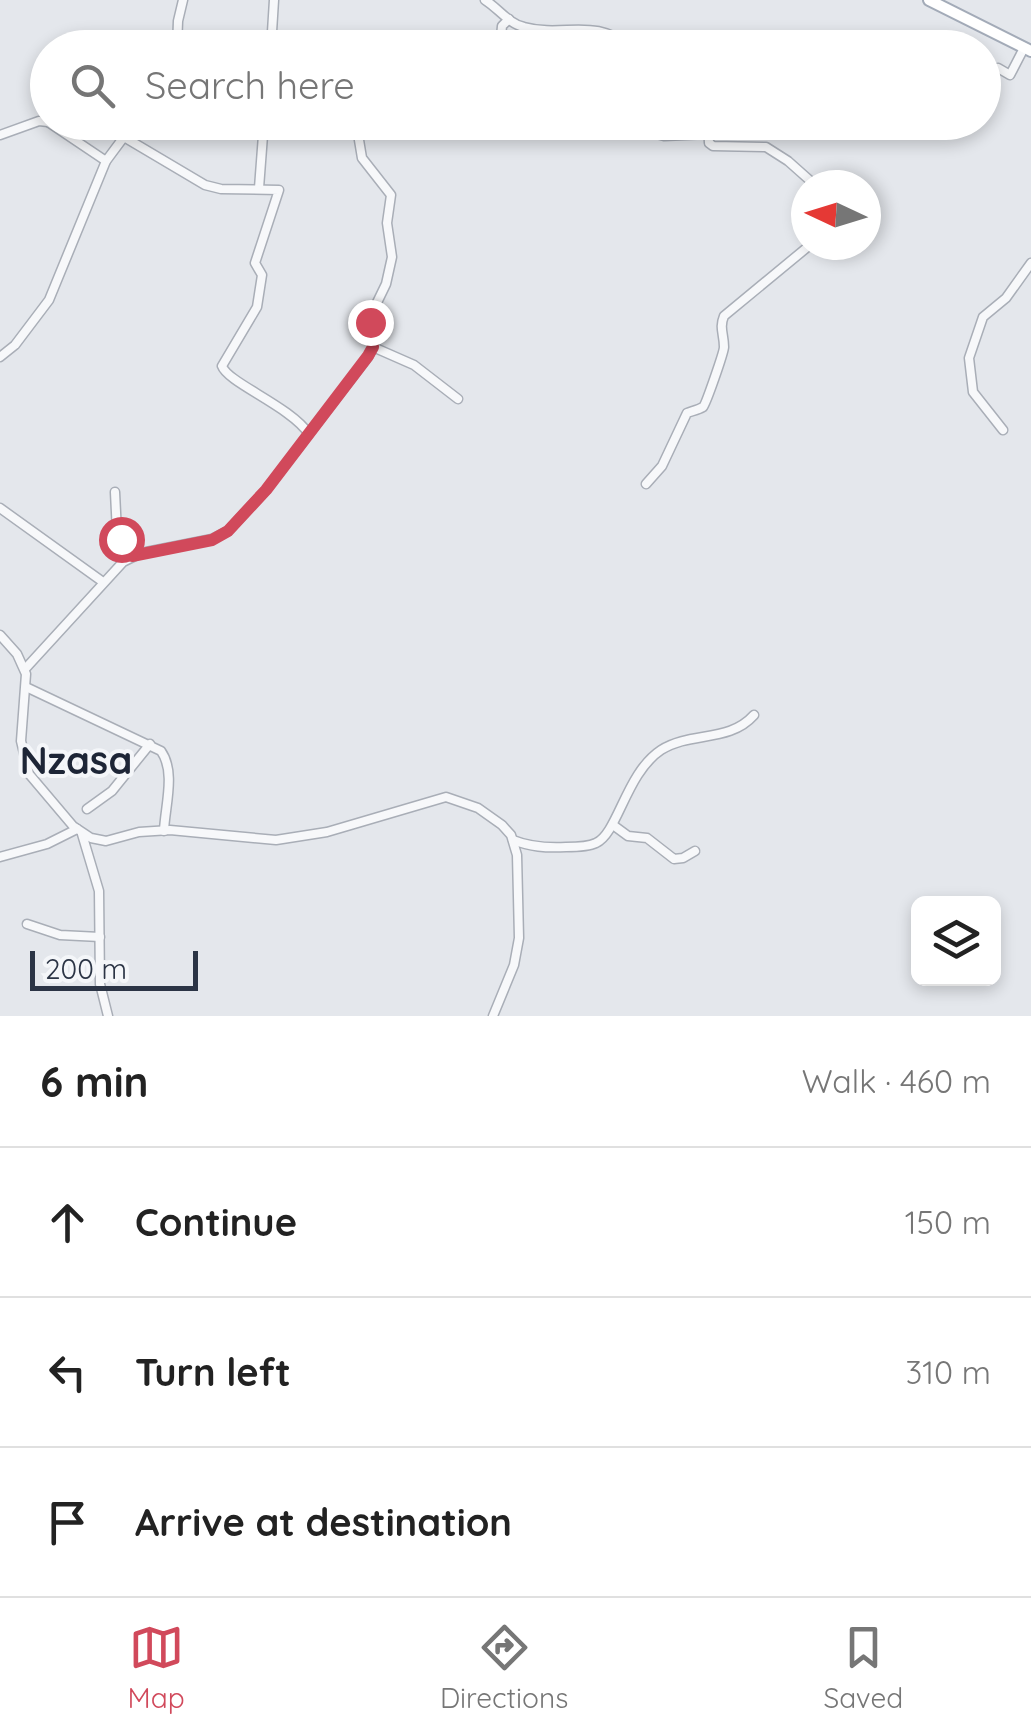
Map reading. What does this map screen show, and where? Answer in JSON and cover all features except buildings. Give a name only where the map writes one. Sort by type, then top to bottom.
[{"type":"main road","points":[[929,0],[990,30]]},
{"type":"main road","points":[[1001,36],[1028,49]]},
{"type":"street","points":[[178,30],[183,0]]},
{"type":"street","points":[[272,30],[274,0]]},
{"type":"street","points":[[485,0],[526,28],[597,30]]},
{"type":"street","points":[[502,30],[508,18]]},
{"type":"street","points":[[1001,70],[1010,75],[1028,49]]},
{"type":"street","points":[[0,135],[30,124]]},
{"type":"street","points":[[75,140],[106,161]]},
{"type":"street","points":[[0,357],[14,345],[51,295],[106,161],[122,140]]},
{"type":"street","points":[[129,140],[205,185],[220,189],[276,188],[279,193],[256,263],[262,278],[258,304],[225,356],[222,370],[230,379],[284,408],[309,434]]},
{"type":"street","points":[[258,188],[262,140]]},
{"type":"street","points":[[24,668],[132,556],[212,540],[228,531],[266,490],[373,347],[371,315],[386,284],[392,257],[386,223],[391,195],[359,151],[358,140]]},
{"type":"street","points":[[709,140],[713,146],[775,150],[798,170]]},
{"type":"street","points":[[646,484],[664,464],[687,413],[705,405],[712,391],[713,374],[724,350],[720,328],[724,316],[792,260]]},
{"type":"street","points":[[1003,430],[973,392],[968,358],[983,318],[1006,298],[1031,263]]},
{"type":"street","points":[[373,347],[414,364],[458,399]]},
{"type":"street","points":[[114,492],[116,528],[132,556]]},
{"type":"street","points":[[0,508],[103,582]]},
{"type":"street","points":[[0,635],[24,668],[21,741],[29,774],[79,831],[99,891],[100,984],[108,1016]]},
{"type":"street","points":[[26,687],[150,744],[166,757],[169,771],[164,831]]},
{"type":"street","points":[[512,840],[532,848],[586,846],[601,841],[613,825],[637,772],[656,753],[679,742],[734,731],[754,714]]},
{"type":"street","points":[[87,809],[112,791],[150,744]]},
{"type":"street","points":[[0,857],[79,831],[106,841],[138,832],[164,831],[276,840],[327,832],[446,797],[478,808],[502,826],[512,840],[520,880],[519,938],[514,966],[492,1016]]},
{"type":"street","points":[[613,825],[628,836],[647,838],[674,859],[695,851]]},
{"type":"street","points":[[27,924],[60,935],[100,938]]},
{"type":"district","name":"Nzasa","points":[[76,761]]},
{"type":"route","points":[[121,539],[132,556],[212,540],[228,531],[266,490],[368,356],[373,347],[370,322]]}]
